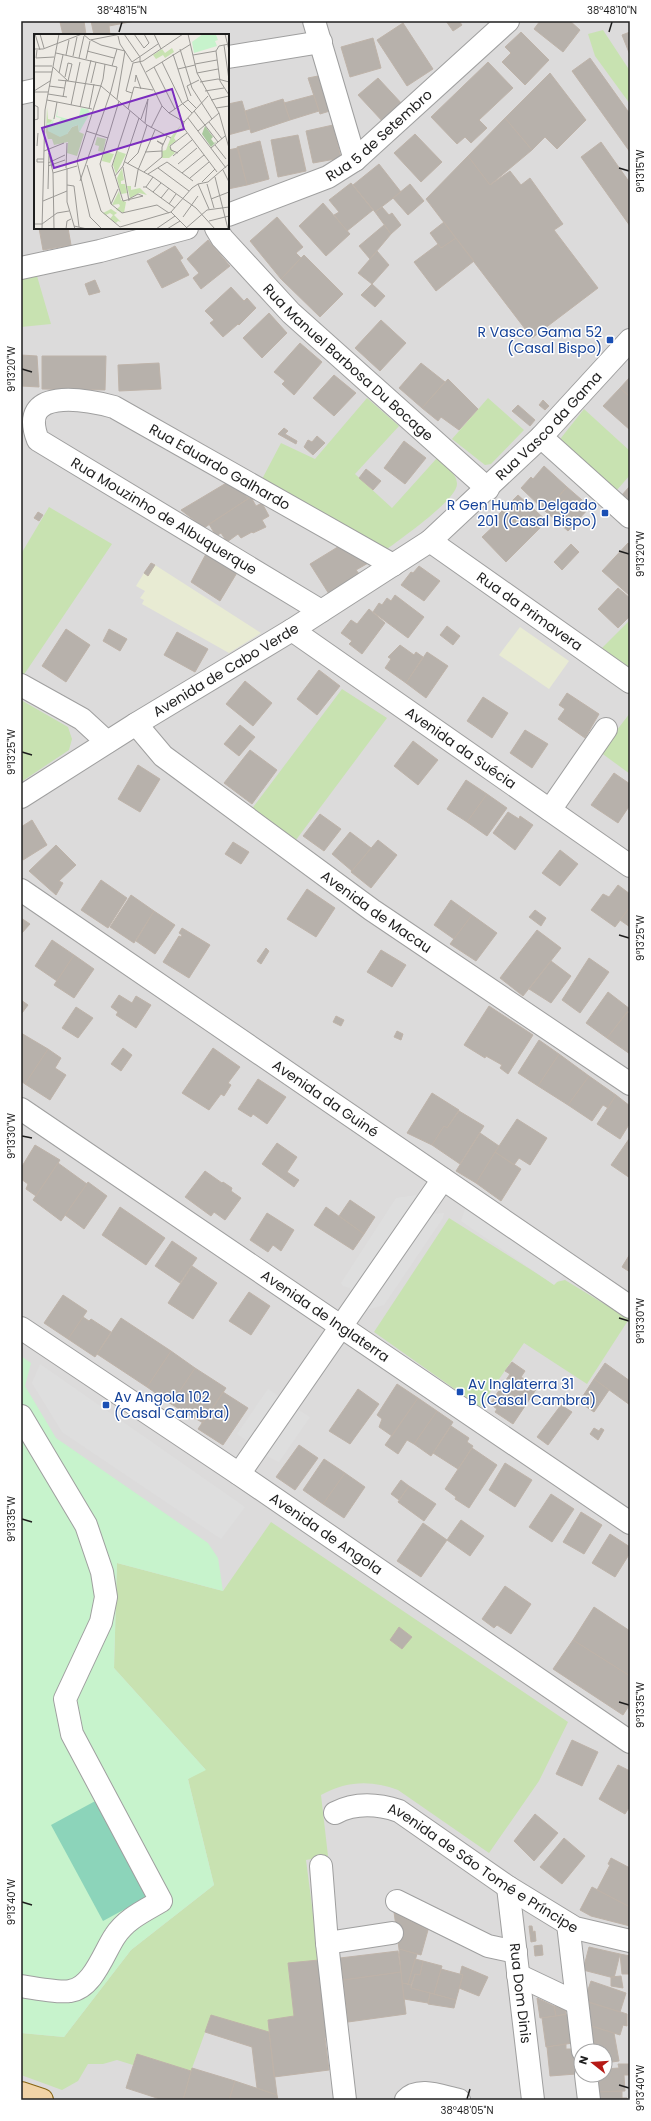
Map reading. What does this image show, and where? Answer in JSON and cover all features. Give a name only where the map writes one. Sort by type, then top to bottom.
[{"type":"main road","points":[[21,2093],[42,2100]]},
{"type":"street","points":[[314,21],[355,160]]},
{"type":"street","name":"Rua 5 de Setembro","points":[[229,215],[328,177],[355,160],[508,21]]},
{"type":"street","points":[[229,57],[321,42]]},
{"type":"street","points":[[21,92],[34,90]]},
{"type":"street","points":[[21,268],[100,252],[182,229]]},
{"type":"street","name":"Rua Manuel Barbosa Du Bocage","points":[[217,229],[222,238],[291,313],[488,489]]},
{"type":"street","name":"Rua Vasco da Gama","points":[[430,541],[488,489],[541,437],[630,340]]},
{"type":"street","name":"Rua Eduardo Galhardo","points":[[39,407],[50,401],[95,402],[114,407],[393,565]]},
{"type":"street","name":"Rua Mouzinho de Albuquerque","points":[[39,407],[34,417],[34,428],[38,440],[321,611]]},
{"type":"street","points":[[541,437],[630,517]]},
{"type":"street","name":"Avenida de Cabo Verde","points":[[21,797],[136,724],[292,630],[430,541]]},
{"type":"street","name":"Rua da Primavera","points":[[430,541],[630,682]]},
{"type":"street","name":"Avenida da Suécia","points":[[292,630],[630,866]]},
{"type":"street","points":[[21,685],[82,719],[107,742]]},
{"type":"street","name":"Avenida de Macau","points":[[136,724],[163,756],[372,910],[630,1084]]},
{"type":"street","points":[[550,810],[606,729]]},
{"type":"street","name":"Avenida da Guiné","points":[[21,890],[630,1307]]},
{"type":"street","name":"Avenida de Inglaterra","points":[[21,1109],[630,1523]]},
{"type":"street","points":[[239,1474],[443,1179]]},
{"type":"street","name":"Avenida de Angola","points":[[21,1328],[239,1474],[630,1742]]},
{"type":"street","points":[[21,1416],[86,1525],[102,1572],[106,1597],[101,1622],[65,1699],[72,1734],[161,1901],[134,1916],[115,1935],[98,1967],[81,1986],[70,1991],[21,1986]]},
{"type":"street","name":"Avenida de São Tomé e Príncipe","points":[[335,1812],[344,1808],[368,1805],[380,1805],[399,1811],[508,1887],[575,1928],[630,1942]]},
{"type":"street","points":[[321,1866],[327,1942],[345,2100]]},
{"type":"street","name":"Rua Dom Dinis","points":[[508,1887],[533,2100]]},
{"type":"street","points":[[397,1901],[488,1946],[516,1952]]},
{"type":"street","points":[[568,1924],[582,2043]]},
{"type":"street","points":[[327,1942],[392,1933]]},
{"type":"street","points":[[518,1975],[577,2003]]},
{"type":"street","points":[[587,2083],[589,2100]]},
{"type":"street","points":[[406,2100],[410,2095],[423,2092],[459,2100]]},
{"type":"shaded area","points":[[21,21],[630,21],[630,2100],[21,2100]]},
{"type":"shaded area","points":[[464,573],[610,674],[599,675],[464,581]]},
{"type":"shaded area","points":[[417,1195],[351,1292],[350,1288],[343,1286],[341,1283],[396,1198]]},
{"type":"shaded area","points":[[466,1206],[565,1274],[554,1285],[461,1221]]},
{"type":"shaded area","points":[[444,1213],[443,1218],[384,1305],[363,1311],[429,1214]]},
{"type":"shaded area","points":[[40,1364],[245,1507],[221,1539],[62,1432],[32,1383]]},
{"type":"shaded area","points":[[268,1389],[280,1397],[249,1442],[237,1434]]},
{"type":"shaded area","points":[[297,1409],[310,1417],[279,1462],[265,1455]]},
{"type":"green space","points":[[603,30],[630,71],[630,104],[595,56],[588,34]]},
{"type":"green space","points":[[37,276],[51,324],[21,327],[21,278]]},
{"type":"green space","points":[[367,398],[399,426],[355,474],[392,508],[437,458],[453,473],[457,484],[455,491],[448,500],[415,529],[386,550],[261,481],[281,443],[315,459]]},
{"type":"green space","points":[[488,398],[524,430],[491,464],[485,465],[452,439]]},
{"type":"green space","points":[[584,409],[630,451],[630,475],[617,490],[562,444],[561,438]]},
{"type":"green space","points":[[49,507],[112,544],[23,676],[21,675],[21,554]]},
{"type":"green space","points":[[155,565],[261,633],[229,653],[142,604],[144,600],[140,598],[145,591],[136,586],[144,573]]},
{"type":"green space","points":[[630,620],[630,668],[602,648]]},
{"type":"green space","points":[[520,627],[569,661],[549,689],[499,655]]},
{"type":"green space","points":[[342,689],[387,718],[296,840],[251,810]]},
{"type":"green space","points":[[21,700],[68,727],[72,739],[69,750],[21,782]]},
{"type":"green space","points":[[630,713],[630,774],[600,752]]},
{"type":"green space","points":[[449,1218],[552,1283],[565,1280],[629,1319],[587,1384],[524,1343],[480,1407],[374,1332]]},
{"type":"green space","points":[[21,1356],[31,1363],[25,1386],[56,1438],[208,1543],[218,1558],[223,1591],[117,1563],[114,1668],[206,1770],[188,1779],[214,1885],[131,1950],[64,2037],[21,2033]]},
{"type":"green space","points":[[271,1522],[568,1722],[539,1781],[489,1853],[398,1790],[369,1783],[340,1787],[321,1795],[328,1856],[306,1860],[319,1960],[288,1964],[294,2016],[268,2020],[269,2032],[211,2016],[191,2071],[137,2054],[133,2065],[117,2060],[103,2064],[88,2064],[78,2081],[62,2090],[21,2075],[21,2033],[64,2037],[131,1950],[214,1885],[188,1779],[205,1769],[114,1668],[117,1563],[223,1591]]},
{"type":"green space","points":[[99,1799],[151,1895],[103,1921],[51,1825]]},
{"type":"building","points":[[84,21],[86,34],[63,34],[60,22]]},
{"type":"building","points":[[91,21],[135,21],[109,26],[110,34],[94,34]]},
{"type":"building","points":[[446,21],[459,21],[462,25],[453,31]]},
{"type":"building","points":[[540,21],[570,21],[580,30],[563,52],[534,29]]},
{"type":"building","points":[[403,23],[433,69],[407,86],[377,40]]},
{"type":"building","points":[[521,32],[549,60],[525,85],[502,62],[511,53],[505,47]]},
{"type":"building","points":[[630,32],[630,55],[622,35]]},
{"type":"building","points":[[373,38],[381,68],[350,77],[341,47]]},
{"type":"building","points":[[590,58],[630,114],[630,152],[572,71]]},
{"type":"building","points":[[488,62],[513,88],[479,120],[487,128],[471,143],[465,137],[457,144],[431,117]]},
{"type":"building","points":[[550,73],[586,120],[557,149],[545,137],[532,150],[505,118]]},
{"type":"building","points":[[323,75],[333,110],[320,114],[308,78]]},
{"type":"building","points":[[378,78],[403,105],[384,123],[358,95]]},
{"type":"building","points":[[314,95],[319,111],[290,120],[284,103]]},
{"type":"building","points":[[283,99],[290,120],[251,133],[245,111]]},
{"type":"building","points":[[242,101],[250,129],[229,135],[229,104]]},
{"type":"building","points":[[505,118],[532,150],[490,185],[468,156]]},
{"type":"building","points":[[333,125],[341,158],[313,163],[306,131]]},
{"type":"building","points":[[415,134],[442,162],[421,182],[394,153]]},
{"type":"building","points":[[298,135],[306,171],[278,177],[271,140]]},
{"type":"building","points":[[260,141],[269,179],[247,185],[237,147]]},
{"type":"building","points":[[601,142],[630,183],[630,226],[581,157]]},
{"type":"building","points":[[238,148],[247,185],[229,189],[229,150]]},
{"type":"building","points":[[468,156],[490,185],[510,171],[521,185],[530,178],[563,224],[554,230],[598,288],[532,338],[426,199]]},
{"type":"building","points":[[379,164],[401,192],[375,212],[353,185]]},
{"type":"building","points":[[351,183],[373,210],[347,231],[334,215],[339,212],[329,200]]},
{"type":"building","points":[[410,184],[424,201],[408,215],[393,198]]},
{"type":"building","points":[[323,203],[350,234],[326,256],[299,226]]},
{"type":"building","points":[[382,207],[389,215],[392,213],[401,225],[391,234],[375,212]]},
{"type":"building","points":[[277,217],[303,247],[296,253],[301,258],[281,279],[250,241]]},
{"type":"building","points":[[444,222],[456,238],[441,248],[430,233]]},
{"type":"building","points":[[384,225],[391,234],[370,259],[359,246]]},
{"type":"building","points":[[39,229],[68,229],[71,245],[43,250]]},
{"type":"building","points":[[456,238],[474,261],[436,291],[414,262],[438,244],[441,248]]},
{"type":"building","points":[[208,240],[230,266],[201,289],[193,278],[199,273],[187,259]]},
{"type":"building","points":[[175,246],[183,258],[180,260],[189,275],[162,288],[147,261]]},
{"type":"building","points":[[377,251],[389,265],[372,284],[358,273]]},
{"type":"building","points":[[304,255],[343,294],[320,317],[281,279]]},
{"type":"building","points":[[95,280],[100,292],[89,295],[85,284]]},
{"type":"building","points":[[372,284],[385,296],[375,307],[361,295]]},
{"type":"building","points":[[231,287],[244,301],[247,298],[256,308],[239,325],[238,324],[223,337],[210,323],[214,320],[205,311]]},
{"type":"building","points":[[269,313],[287,333],[262,358],[243,338]]},
{"type":"building","points":[[381,320],[406,343],[380,371],[355,348]]},
{"type":"building","points":[[300,343],[322,362],[294,395],[282,384],[285,381],[274,372]]},
{"type":"building","points":[[21,355],[37,356],[39,387],[21,386]]},
{"type":"building","points":[[42,356],[106,356],[105,390],[42,389]]},
{"type":"building","points":[[159,363],[161,389],[119,391],[118,365]]},
{"type":"building","points":[[421,363],[445,382],[422,408],[399,388]]},
{"type":"building","points":[[334,375],[356,393],[334,416],[313,398]]},
{"type":"building","points":[[630,377],[630,397],[620,388]]},
{"type":"building","points":[[448,379],[478,409],[459,430],[441,417],[438,421],[422,408]]},
{"type":"building","points":[[620,388],[630,397],[630,430],[603,406]]},
{"type":"building","points":[[543,400],[549,406],[545,410],[539,405]]},
{"type":"building","points":[[518,405],[535,420],[530,426],[512,411]]},
{"type":"building","points":[[284,428],[288,431],[285,434],[297,441],[296,444],[278,434]]},
{"type":"building","points":[[317,436],[325,443],[313,455],[304,447],[308,440],[312,442]]},
{"type":"building","points":[[404,441],[426,458],[405,484],[384,468]]},
{"type":"building","points":[[544,466],[567,487],[545,511],[521,488],[531,477],[533,479]]},
{"type":"building","points":[[366,469],[381,481],[373,490],[359,478]]},
{"type":"building","points":[[228,482],[249,498],[204,528],[181,510]]},
{"type":"building","points":[[630,486],[630,504],[621,496]]},
{"type":"building","points":[[567,487],[590,507],[568,531],[545,511]]},
{"type":"building","points":[[518,495],[547,521],[506,562],[482,537],[500,520],[497,516]]},
{"type":"building","points":[[251,497],[256,506],[262,503],[269,516],[262,520],[266,527],[241,538],[238,534],[227,542],[221,533],[216,536],[209,524]]},
{"type":"building","points":[[38,512],[43,515],[39,521],[34,518]]},
{"type":"building","points":[[628,543],[630,545],[630,596],[602,571]]},
{"type":"building","points":[[571,544],[579,552],[562,570],[554,562]]},
{"type":"building","points":[[341,545],[370,562],[356,570],[360,575],[329,594],[310,564]]},
{"type":"building","points":[[207,552],[238,571],[220,601],[191,582]]},
{"type":"building","points":[[151,563],[155,565],[148,576],[144,573]]},
{"type":"building","points":[[419,566],[440,581],[424,601],[401,585],[411,572],[413,573]]},
{"type":"building","points":[[618,588],[630,598],[630,616],[618,628],[598,609]]},
{"type":"building","points":[[395,595],[424,617],[408,638],[373,612],[379,603],[382,605],[387,598],[391,601]]},
{"type":"building","points":[[369,609],[385,623],[362,654],[349,644],[352,641],[341,633],[351,620],[357,624]]},
{"type":"building","points":[[447,626],[460,636],[453,645],[440,635]]},
{"type":"building","points":[[66,629],[90,645],[66,682],[42,666]]},
{"type":"building","points":[[109,629],[127,639],[120,651],[103,641]]},
{"type":"building","points":[[177,632],[208,649],[195,672],[164,655]]},
{"type":"building","points":[[400,645],[414,655],[416,652],[423,657],[406,683],[385,668],[391,659],[388,657]]},
{"type":"building","points":[[427,652],[448,666],[426,698],[406,683]]},
{"type":"building","points":[[319,670],[340,686],[317,715],[297,699]]},
{"type":"building","points":[[245,681],[272,703],[253,726],[226,704]]},
{"type":"building","points":[[567,693],[599,714],[585,738],[558,719],[565,709],[559,705]]},
{"type":"building","points":[[483,697],[508,713],[492,738],[467,721]]},
{"type":"building","points":[[240,725],[255,737],[239,756],[224,744]]},
{"type":"building","points":[[525,730],[548,744],[532,768],[510,753]]},
{"type":"building","points":[[413,741],[438,760],[418,785],[394,766]]},
{"type":"building","points":[[250,750],[277,770],[252,804],[224,783]]},
{"type":"building","points":[[138,765],[160,779],[140,812],[118,799]]},
{"type":"building","points":[[614,773],[630,784],[630,805],[618,823],[591,805]]},
{"type":"building","points":[[466,780],[487,794],[467,822],[447,809]]},
{"type":"building","points":[[487,794],[507,808],[487,836],[467,822]]},
{"type":"building","points":[[508,812],[519,819],[520,816],[533,825],[515,850],[493,833]]},
{"type":"building","points":[[320,814],[341,829],[324,851],[303,836]]},
{"type":"building","points":[[32,820],[47,845],[23,860],[21,856],[21,827]]},
{"type":"building","points":[[350,832],[371,848],[352,871],[332,854]]},
{"type":"building","points":[[378,840],[397,855],[371,888],[351,872]]},
{"type":"building","points":[[233,842],[249,852],[241,864],[225,854]]},
{"type":"building","points":[[56,845],[76,865],[59,881],[63,883],[56,895],[29,871]]},
{"type":"building","points":[[560,850],[578,864],[560,886],[542,873]]},
{"type":"building","points":[[101,880],[127,898],[108,928],[81,910]]},
{"type":"building","points":[[618,885],[630,894],[630,907],[615,927],[591,910],[603,894],[609,897]]},
{"type":"building","points":[[307,889],[335,908],[316,937],[287,919]]},
{"type":"building","points":[[131,895],[154,911],[134,943],[110,927]]},
{"type":"building","points":[[451,900],[472,915],[454,939],[434,925]]},
{"type":"building","points":[[630,907],[630,927],[620,920]]},
{"type":"building","points":[[535,910],[546,918],[541,926],[529,917]]},
{"type":"building","points":[[154,911],[175,925],[155,954],[136,941]]},
{"type":"building","points":[[472,915],[497,933],[476,961],[450,944]]},
{"type":"building","points":[[21,918],[30,924],[21,934]]},
{"type":"building","points":[[182,928],[210,945],[189,978],[163,962],[179,936],[181,937],[182,935],[179,933]]},
{"type":"building","points":[[537,930],[561,948],[523,996],[500,978]]},
{"type":"building","points":[[52,940],[74,955],[57,981],[35,966]]},
{"type":"building","points":[[266,948],[269,951],[261,964],[257,961]]},
{"type":"building","points":[[381,950],[406,965],[392,987],[367,972]]},
{"type":"building","points":[[74,955],[94,969],[74,998],[54,985]]},
{"type":"building","points":[[589,958],[609,972],[580,1013],[562,1000]]},
{"type":"building","points":[[551,961],[571,976],[551,1003],[529,989]]},
{"type":"building","points":[[608,992],[630,1009],[607,1038],[586,1023]]},
{"type":"building","points":[[119,995],[132,1003],[136,996],[151,1005],[136,1028],[116,1015],[118,1012],[111,1007]]},
{"type":"building","points":[[21,1000],[28,1005],[22,1013],[21,1013]]},
{"type":"building","points":[[489,1006],[533,1035],[508,1074],[500,1068],[502,1065],[486,1056],[485,1058],[464,1045]]},
{"type":"building","points":[[76,1007],[93,1018],[78,1038],[62,1028]]},
{"type":"building","points":[[627,1012],[630,1014],[630,1054],[607,1038]]},
{"type":"building","points":[[336,1016],[344,1020],[341,1026],[333,1022]]},
{"type":"building","points":[[397,1031],[403,1034],[401,1040],[394,1037]]},
{"type":"building","points":[[21,1033],[48,1049],[25,1084],[21,1081]]},
{"type":"building","points":[[539,1040],[559,1054],[538,1086],[518,1073]]},
{"type":"building","points":[[123,1048],[132,1055],[121,1071],[111,1064]]},
{"type":"building","points":[[213,1048],[240,1067],[228,1083],[231,1085],[224,1096],[221,1094],[209,1110],[182,1093]]},
{"type":"building","points":[[48,1049],[61,1058],[55,1068],[66,1075],[50,1100],[25,1084]]},
{"type":"building","points":[[559,1054],[589,1076],[568,1105],[538,1086]]},
{"type":"building","points":[[589,1076],[616,1095],[608,1108],[603,1105],[592,1121],[568,1105]]},
{"type":"building","points":[[258,1079],[286,1097],[267,1124],[253,1114],[251,1117],[238,1109]]},
{"type":"building","points":[[432,1093],[459,1110],[447,1128],[444,1126],[432,1145],[407,1133]]},
{"type":"building","points":[[616,1095],[630,1106],[630,1123],[620,1139],[597,1124]]},
{"type":"building","points":[[459,1111],[484,1126],[460,1164],[432,1145],[444,1126],[447,1128]]},
{"type":"building","points":[[517,1119],[547,1138],[530,1165],[519,1158],[514,1165],[495,1152]]},
{"type":"building","points":[[480,1133],[499,1146],[476,1183],[456,1171]]},
{"type":"building","points":[[630,1139],[630,1178],[611,1165]]},
{"type":"building","points":[[277,1143],[297,1157],[287,1172],[299,1180],[294,1187],[262,1164]]},
{"type":"building","points":[[35,1145],[60,1160],[36,1196],[26,1189],[28,1184],[21,1179],[21,1168]]},
{"type":"building","points":[[495,1152],[521,1169],[501,1201],[476,1183]]},
{"type":"building","points":[[58,1163],[87,1184],[61,1221],[33,1200]]},
{"type":"building","points":[[205,1171],[232,1188],[231,1191],[241,1198],[225,1220],[214,1212],[211,1216],[185,1197]]},
{"type":"building","points":[[88,1182],[107,1196],[84,1229],[65,1215]]},
{"type":"building","points":[[350,1200],[375,1217],[364,1234],[339,1216]]},
{"type":"building","points":[[120,1207],[165,1238],[146,1265],[102,1235]]},
{"type":"building","points":[[326,1207],[364,1234],[353,1250],[314,1225]]},
{"type":"building","points":[[267,1213],[294,1230],[281,1251],[273,1245],[268,1252],[250,1240]]},
{"type":"building","points":[[172,1241],[197,1258],[180,1283],[155,1266]]},
{"type":"building","points":[[630,1254],[630,1272],[622,1267]]},
{"type":"building","points":[[192,1266],[217,1283],[193,1319],[168,1303]]},
{"type":"building","points":[[249,1292],[270,1306],[251,1335],[229,1321]]},
{"type":"building","points":[[63,1295],[87,1311],[68,1339],[44,1323]]},
{"type":"building","points":[[83,1317],[89,1321],[91,1319],[111,1332],[95,1357],[68,1339]]},
{"type":"building","points":[[121,1318],[171,1351],[147,1387],[97,1354]]},
{"type":"building","points":[[171,1351],[195,1368],[171,1404],[147,1387]]},
{"type":"building","points":[[512,1362],[525,1371],[521,1377],[537,1388],[513,1424],[495,1412],[497,1409],[490,1404],[510,1374],[505,1371]]},
{"type":"building","points":[[605,1363],[630,1381],[630,1405],[594,1379]]},
{"type":"building","points":[[195,1368],[226,1388],[203,1423],[171,1404]]},
{"type":"building","points":[[594,1379],[609,1390],[594,1412],[579,1402]]},
{"type":"building","points":[[397,1384],[418,1398],[392,1436],[379,1427],[382,1419],[377,1415]]},
{"type":"building","points":[[358,1389],[379,1404],[350,1444],[329,1431]]},
{"type":"building","points":[[223,1392],[248,1408],[223,1445],[198,1429]]},
{"type":"building","points":[[418,1398],[437,1411],[414,1444],[407,1440],[398,1454],[385,1445]]},
{"type":"building","points":[[561,1405],[572,1412],[548,1445],[537,1437]]},
{"type":"building","points":[[437,1411],[453,1422],[431,1456],[414,1444]]},
{"type":"building","points":[[451,1426],[469,1438],[467,1442],[473,1446],[458,1469],[433,1453]]},
{"type":"building","points":[[594,1428],[599,1431],[601,1428],[604,1430],[598,1440],[590,1434]]},
{"type":"building","points":[[299,1445],[318,1458],[295,1490],[276,1477]]},
{"type":"building","points":[[472,1448],[497,1465],[469,1508],[455,1499],[456,1497],[445,1489]]},
{"type":"building","points":[[324,1459],[345,1473],[323,1504],[303,1490]]},
{"type":"building","points":[[505,1463],[532,1480],[515,1507],[489,1490]]},
{"type":"building","points":[[345,1473],[365,1487],[344,1518],[323,1504]]},
{"type":"building","points":[[401,1480],[409,1486],[399,1500],[391,1494]]},
{"type":"building","points":[[409,1486],[436,1504],[424,1521],[398,1502]]},
{"type":"building","points":[[551,1494],[574,1509],[552,1542],[529,1527]]},
{"type":"building","points":[[581,1512],[602,1525],[584,1554],[563,1542]]},
{"type":"building","points":[[461,1520],[484,1536],[470,1556],[447,1540]]},
{"type":"building","points":[[423,1523],[447,1540],[421,1577],[397,1561]]},
{"type":"building","points":[[610,1534],[630,1547],[630,1553],[615,1577],[592,1563]]},
{"type":"building","points":[[505,1586],[531,1604],[511,1634],[497,1625],[494,1628],[482,1619]]},
{"type":"building","points":[[594,1607],[630,1631],[630,1676],[573,1640]]},
{"type":"building","points":[[399,1627],[412,1637],[402,1649],[390,1640]]},
{"type":"building","points":[[573,1640],[630,1676],[630,1704],[623,1715],[553,1669]]},
{"type":"building","points":[[572,1740],[598,1752],[582,1786],[556,1774]]},
{"type":"building","points":[[618,1765],[630,1771],[630,1806],[625,1814],[599,1799]]},
{"type":"building","points":[[535,1814],[558,1833],[534,1861],[514,1841]]},
{"type":"building","points":[[564,1838],[585,1856],[562,1884],[540,1867]]},
{"type":"building","points":[[611,1858],[630,1868],[630,1907],[597,1890],[610,1865],[608,1864]]},
{"type":"building","points":[[592,1887],[630,1907],[630,1926],[591,1916],[580,1910]]},
{"type":"building","points":[[394,1912],[428,1930],[421,1955],[399,1949]]},
{"type":"building","points":[[529,1926],[532,1926],[533,1932],[535,1931],[536,1941],[531,1942]]},
{"type":"building","points":[[542,1945],[543,1955],[535,1956],[534,1946]]},
{"type":"building","points":[[589,1947],[620,1954],[614,1978],[583,1970]]},
{"type":"building","points":[[399,1949],[417,1954],[408,1984],[402,1983]]},
{"type":"building","points":[[398,1951],[401,1972],[343,1980],[340,1958]]},
{"type":"building","points":[[620,1954],[630,1956],[630,1974],[622,1974]]},
{"type":"building","points":[[415,1959],[423,1961],[420,1975],[415,1974],[411,1985],[408,1984]]},
{"type":"building","points":[[319,1960],[328,2037],[325,2038],[329,2070],[274,2077],[268,2020],[294,2016],[288,1963]]},
{"type":"building","points":[[423,1961],[442,1966],[434,1994],[411,1988],[415,1974],[420,1975]]},
{"type":"building","points":[[462,1966],[488,1977],[479,1996],[459,1988],[463,1975],[460,1974]]},
{"type":"building","points":[[441,1969],[463,1975],[456,2000],[434,1994]]},
{"type":"building","points":[[401,1972],[406,2014],[348,2022],[343,1980]]},
{"type":"building","points":[[621,1976],[623,1988],[611,1986],[611,1977]]},
{"type":"building","points":[[591,1981],[626,1993],[620,2012],[584,2001]]},
{"type":"building","points":[[402,1983],[411,1985],[411,1988],[430,1993],[428,2003],[404,1999]]},
{"type":"building","points":[[430,1993],[456,2000],[454,2008],[428,2004]]},
{"type":"building","points":[[537,1998],[554,2006],[556,2016],[540,2018]]},
{"type":"building","points":[[589,2002],[627,2014],[627,2026],[623,2025],[620,2035],[588,2025],[585,2013]]},
{"type":"building","points":[[554,2006],[565,2009],[566,2014],[556,2016]]},
{"type":"building","points":[[569,2014],[573,2043],[546,2047],[542,2018]]},
{"type":"building","points":[[211,2015],[269,2032],[277,2095],[257,2088],[252,2047],[205,2032]]},
{"type":"building","points":[[588,2025],[614,2033],[619,2061],[613,2062],[613,2043],[591,2043]]},
{"type":"building","points":[[566,2044],[566,2049],[573,2049],[573,2074],[550,2076],[547,2047]]},
{"type":"building","points":[[137,2054],[191,2071],[183,2100],[163,2100],[126,2088]]},
{"type":"building","points":[[618,2064],[630,2064],[630,2075],[624,2075],[625,2091],[595,2092],[593,2083],[613,2083],[613,2068],[619,2068]]},
{"type":"building","points":[[192,2068],[235,2081],[229,2100],[183,2100]]},
{"type":"building","points":[[235,2081],[277,2095],[278,2100],[229,2100]]},
{"type":"building","points":[[622,2091],[622,2098],[627,2098],[628,2100],[596,2100],[595,2092]]},
{"type":"place","name":"R Vasco Gama 52 (Casal Bispo)","points":[[610,340]]},
{"type":"place","name":"R Gen Humb Delgado 201 (Casal Bispo)","points":[[605,513]]},
{"type":"place","name":"Av Inglaterra 31 B (Casal Cambra)","points":[[460,1392]]},
{"type":"place","name":"Av Angola 102 (Casal Cambra)","points":[[106,1405]]}]
